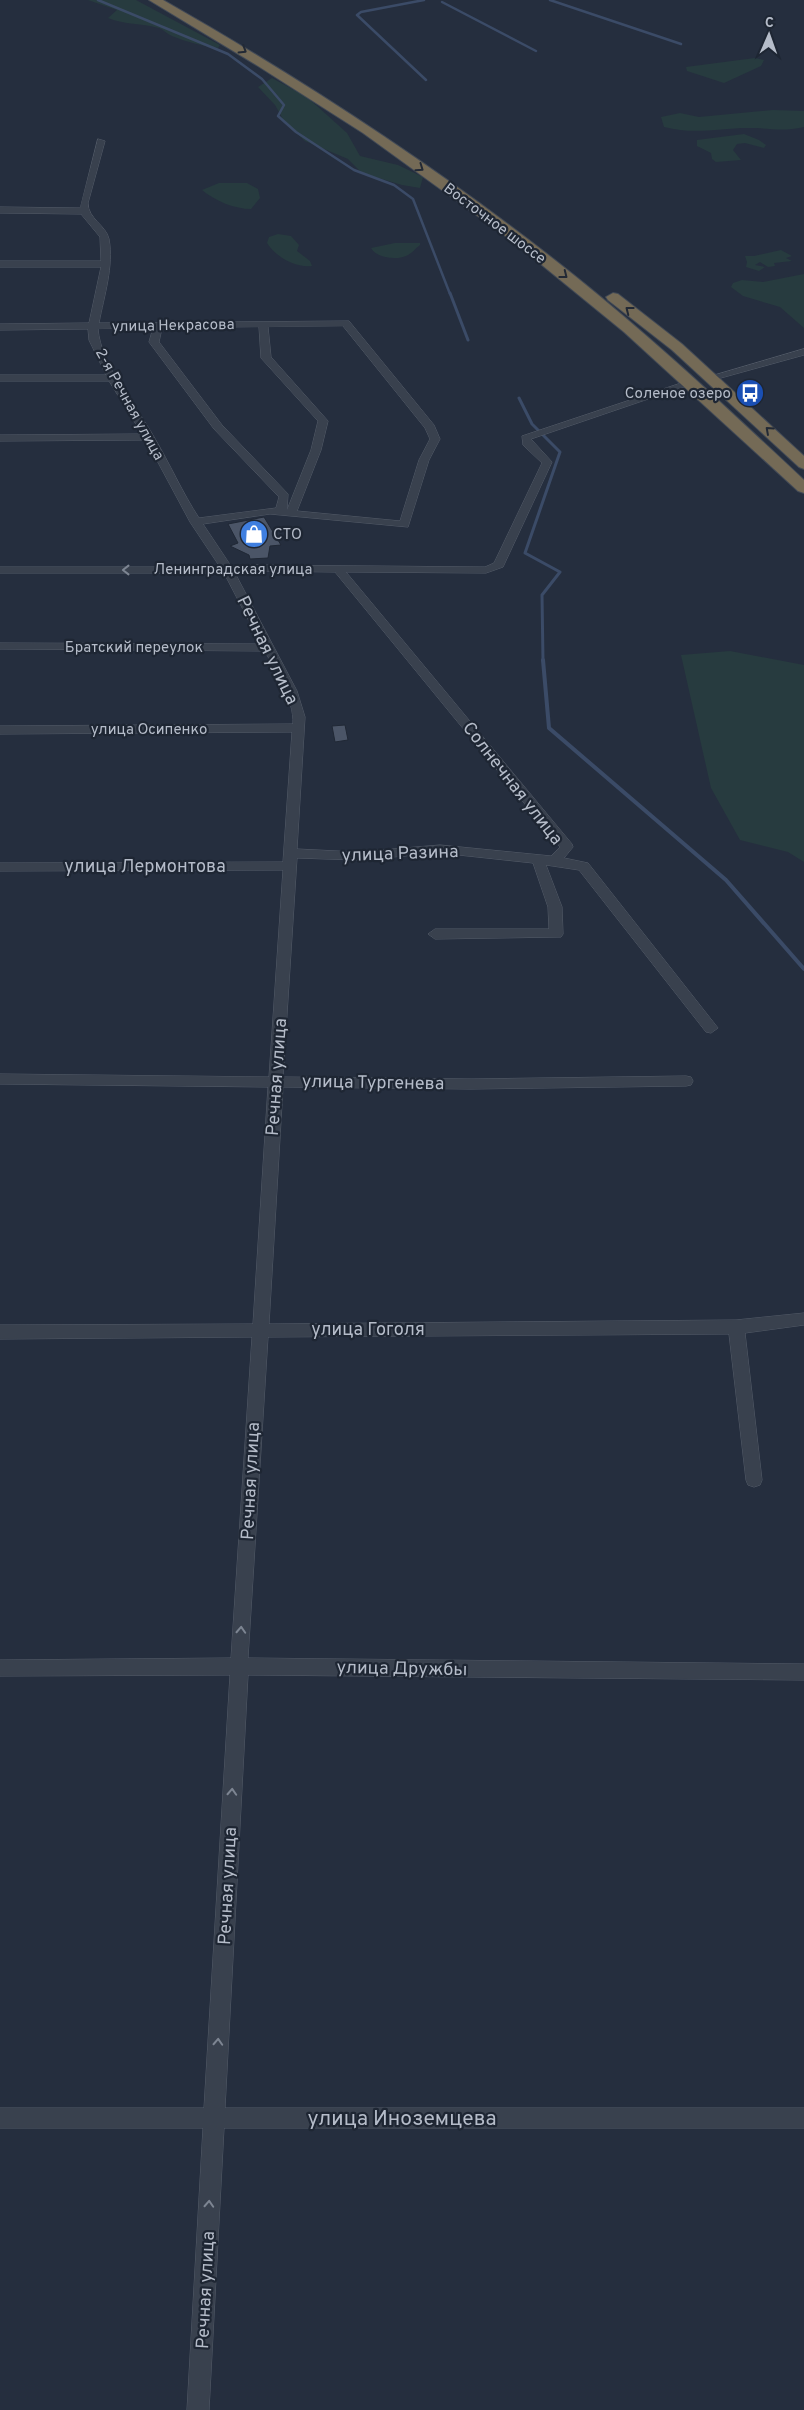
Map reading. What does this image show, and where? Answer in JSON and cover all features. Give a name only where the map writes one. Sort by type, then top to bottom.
[{"type":"highway","name":"Восточное шоссе","points":[[155,0],[232,44],[327,103],[474,206],[548,262],[690,383],[804,488]]},
{"type":"highway","name":"Восточное шоссе","points":[[173,0],[246,40],[341,99],[488,202],[563,258],[676,348],[804,464]]},
{"type":"highway","points":[[548,262],[551,257],[563,258]]},
{"type":"street","points":[[0,210],[84,211],[84,203],[101,141]]},
{"type":"street","name":"2-я Речная улица","points":[[84,211],[104,237],[106,264],[93,327],[94,340],[112,378],[149,438],[196,522],[228,570]]},
{"type":"street","points":[[0,264],[106,264]]},
{"type":"street","name":"улица Некрасова","points":[[0,326],[93,327],[346,323],[430,427],[435,439],[424,460],[404,525],[286,512]]},
{"type":"street","points":[[263,324],[266,358],[323,421],[316,450],[286,512]]},
{"type":"street","points":[[158,325],[154,342],[218,427],[284,496],[286,512]]},
{"type":"street","points":[[710,378],[804,352]]},
{"type":"street","points":[[0,378],[112,378]]},
{"type":"street","name":"Ленинградская улица","points":[[0,570],[228,570],[254,568],[465,572],[486,570],[499,565],[547,462],[527,443],[526,438],[530,434],[690,383]]},
{"type":"street","points":[[0,438],[149,438]]},
{"type":"street","points":[[196,522],[270,511],[286,512]]},
{"type":"street","name":"Солнечная улица","points":[[338,569],[566,847],[554,861]]},
{"type":"street","name":"Речная улица","points":[[198,2410],[259,1330],[299,728],[297,705],[228,570]]},
{"type":"street","name":"Братский переулок","points":[[0,646],[268,648]]},
{"type":"street","name":"улица Осипенко","points":[[0,730],[299,728]]},
{"type":"street","name":"улица Разина","points":[[291,860],[440,849],[554,861]]},
{"type":"street","points":[[435,934],[556,934],[555,906],[538,859]]},
{"type":"street","name":"улица Лермонтова","points":[[0,867],[291,860]]},
{"type":"street","name":"Солнечная улица","points":[[554,861],[583,866],[711,1028]]},
{"type":"street","name":"улица Тургенева","points":[[0,1079],[471,1084],[686,1081]]},
{"type":"street","name":"улица Гоголя","points":[[0,1332],[736,1327],[804,1319]]},
{"type":"street","points":[[736,1327],[754,1480]]},
{"type":"street","name":"улица Дружбы","points":[[0,1668],[239,1666],[804,1672]]},
{"type":"street","name":"улица Иноземцева","points":[[0,2118],[804,2118]]},
{"type":"green space","points":[[88,0],[136,0],[220,45],[218,48],[200,45],[172,36],[159,28],[108,18],[117,10]]},
{"type":"green space","points":[[755,58],[764,60],[761,66],[724,83],[687,71],[686,67]]},
{"type":"green space","points":[[272,78],[307,97],[347,133],[360,156],[398,165],[423,177],[420,188],[402,185],[362,173],[348,159],[305,141],[284,121],[275,105],[258,87]]},
{"type":"green space","points":[[773,110],[804,111],[804,127],[782,130],[738,128],[686,131],[664,127],[661,117],[680,113],[699,117]]},
{"type":"green space","points":[[744,134],[766,145],[764,148],[745,143],[737,144],[733,150],[741,160],[716,162],[712,159],[711,153],[697,146],[697,140]]},
{"type":"green space","points":[[219,183],[247,183],[258,189],[260,198],[251,209],[245,209],[225,204],[202,190]]},
{"type":"green space","points":[[278,234],[291,236],[299,245],[297,251],[310,261],[312,266],[293,263],[275,253],[267,243],[269,237]]},
{"type":"green space","points":[[395,243],[420,243],[420,245],[410,254],[399,258],[382,256],[371,248]]},
{"type":"green space","points":[[781,250],[792,256],[786,258],[792,261],[774,263],[775,266],[768,267],[760,262],[755,265],[765,267],[759,271],[746,267],[745,256]]},
{"type":"green space","points":[[804,274],[804,328],[780,307],[743,296],[731,287],[733,283],[742,280],[763,282]]},
{"type":"green space","points":[[730,651],[804,665],[804,862],[788,852],[740,840],[711,788],[681,655]]},
{"type":"building","name":"СТО","points":[[264,517],[281,545],[270,546],[268,558],[250,559],[249,555],[230,546],[238,543],[228,524]]},
{"type":"building","points":[[345,725],[348,740],[335,742],[332,726]]},
{"type":"waterway","points":[[98,0],[228,54],[262,79],[284,105],[278,116],[296,132],[354,170],[394,185],[413,199],[450,294]]},
{"type":"waterway","points":[[424,0],[361,12],[357,15],[426,80]]},
{"type":"waterway","points":[[550,0],[681,44]]},
{"type":"waterway","points":[[442,2],[536,51]]},
{"type":"waterway","points":[[450,293],[468,340]]},
{"type":"waterway","points":[[519,398],[532,424],[560,452],[525,553],[560,572],[542,595],[543,661]]},
{"type":"waterway","points":[[543,660],[549,728],[726,880],[804,969]]},
{"type":"place","name":"Соленое озеро","points":[[750,393]]},
{"type":"place","name":"СТО","points":[[254,534]]}]
